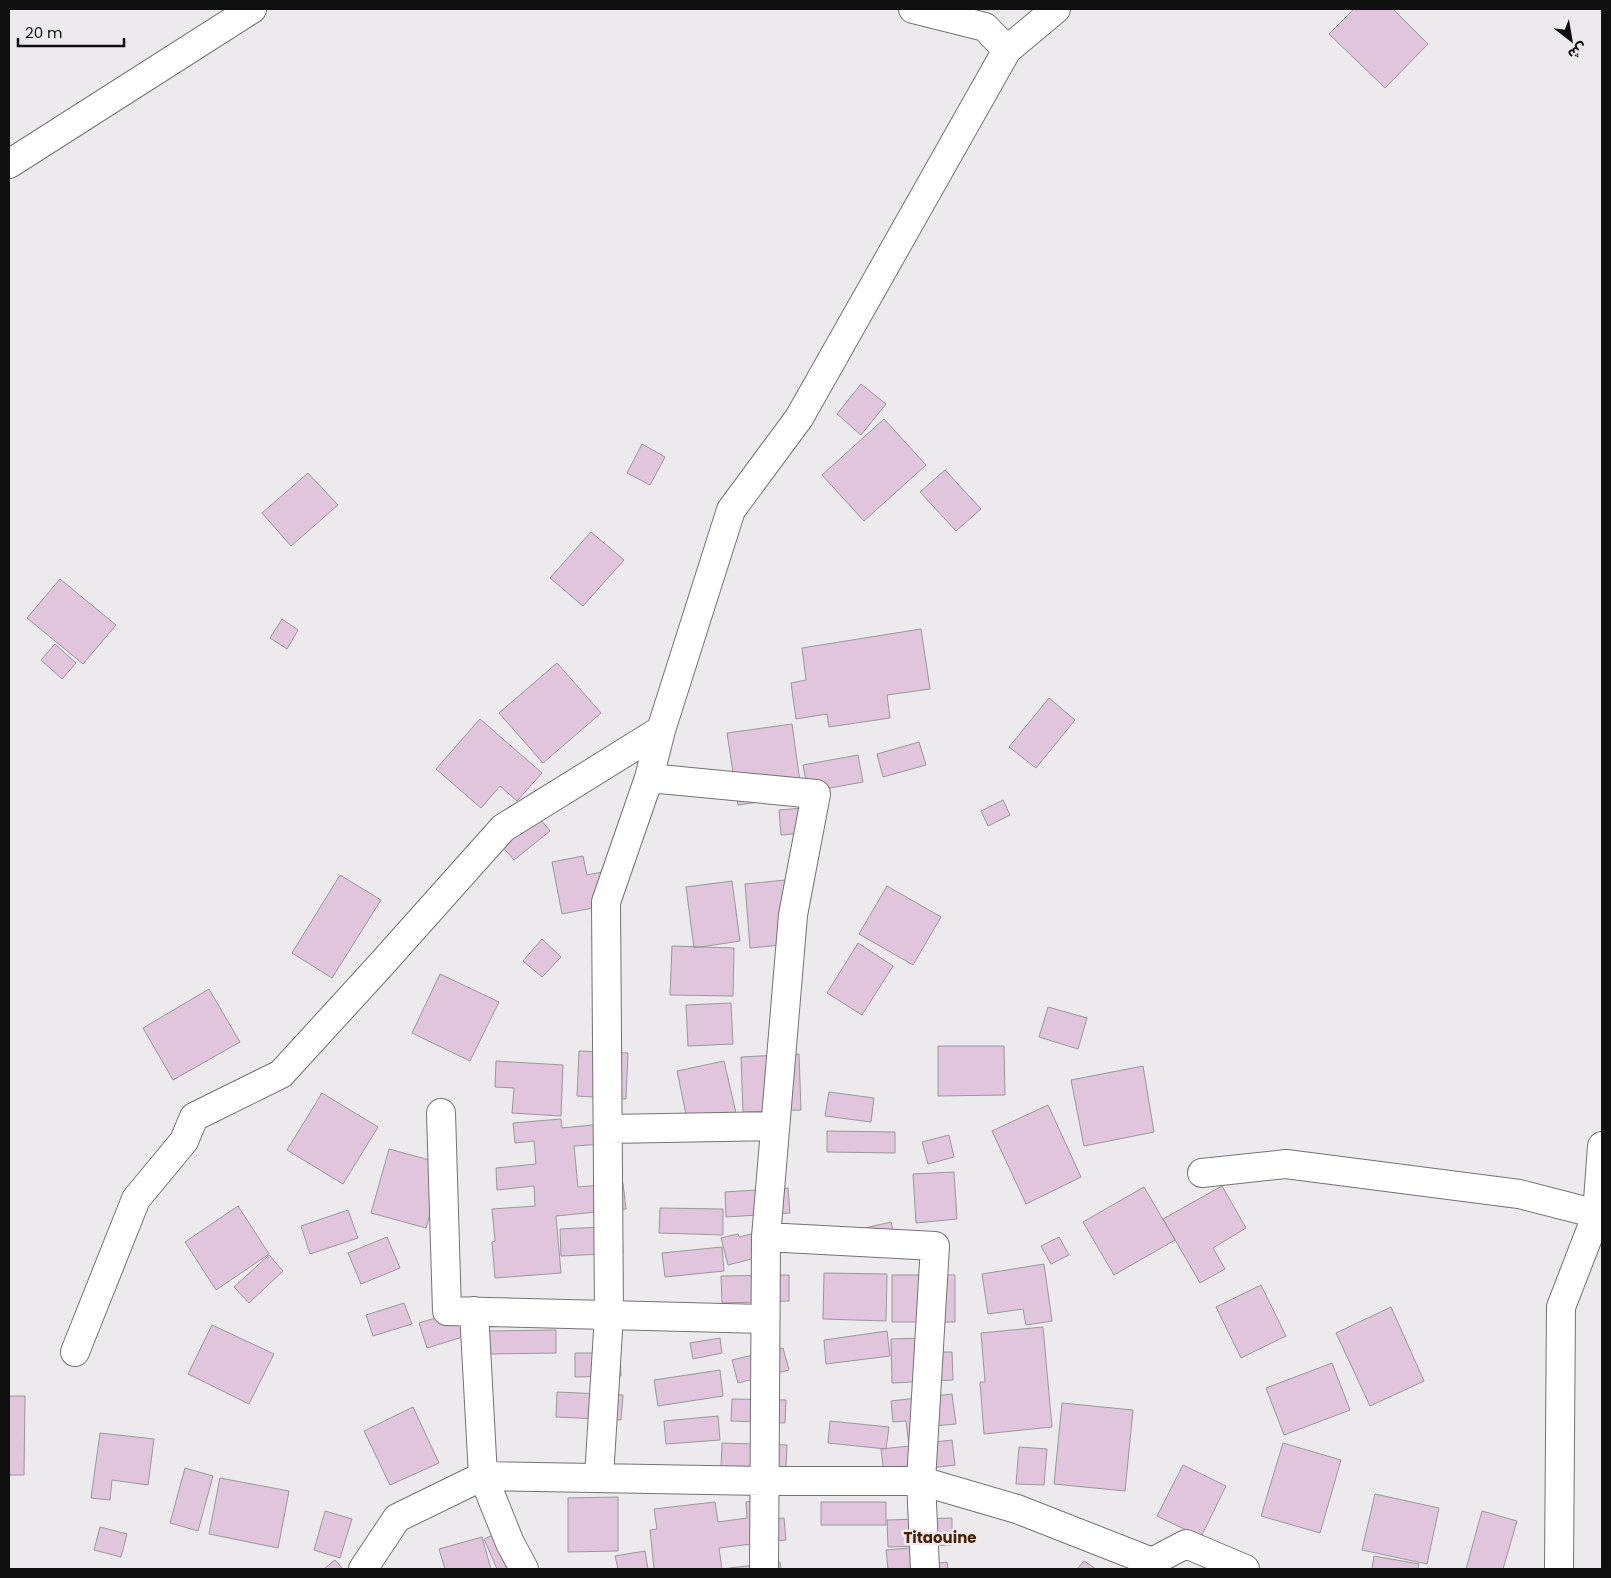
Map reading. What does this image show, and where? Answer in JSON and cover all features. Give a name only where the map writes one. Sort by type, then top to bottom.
[{"type":"street","points":[[9,164],[252,9]]},
{"type":"street","points":[[913,9],[985,27],[1007,50]]},
{"type":"street","points":[[599,1477],[609,1315],[606,902],[649,778],[661,730],[731,510],[799,418],[1007,50],[1056,9]]},
{"type":"street","points":[[76,1352],[136,1199],[184,1141],[194,1117],[281,1074],[503,828],[661,730]]},
{"type":"street","points":[[649,778],[816,794],[794,915],[766,1237],[764,1569]]},
{"type":"street","points":[[441,1113],[447,1311],[765,1319]]},
{"type":"street","points":[[608,1129],[776,1126]]},
{"type":"street","points":[[1558,1569],[1561,1307],[1600,1219],[1602,1162]]},
{"type":"street","points":[[1202,1173],[1286,1164],[1519,1194],[1600,1219]]},
{"type":"street","points":[[766,1237],[935,1246],[921,1481],[925,1569]]},
{"type":"street","points":[[474,1311],[483,1476],[510,1543],[524,1569]]},
{"type":"street","points":[[363,1569],[397,1518],[483,1476],[764,1482],[921,1481],[1017,1509],[1148,1566],[1186,1544],[1245,1569]]},
{"type":"building","points":[[1354,9],[1393,9],[1428,44],[1385,88],[1329,34]]},
{"type":"building","points":[[861,384],[886,404],[861,435],[837,414]]},
{"type":"building","points":[[884,419],[926,465],[864,521],[822,475]]},
{"type":"building","points":[[642,444],[665,457],[650,485],[627,473]]},
{"type":"building","points":[[945,470],[981,509],[956,531],[920,492]]},
{"type":"building","points":[[308,473],[338,505],[291,546],[262,513]]},
{"type":"building","points":[[591,532],[624,560],[583,606],[550,578]]},
{"type":"building","points":[[60,579],[116,625],[83,664],[27,618]]},
{"type":"building","points":[[282,619],[298,630],[287,649],[270,638]]},
{"type":"building","points":[[921,629],[930,689],[887,695],[890,718],[829,727],[827,714],[796,719],[791,683],[806,680],[802,648]]},
{"type":"building","points":[[55,644],[76,663],[62,679],[41,660]]},
{"type":"building","points":[[557,663],[601,713],[543,763],[499,713]]},
{"type":"building","points":[[1049,698],[1075,720],[1036,768],[1009,747]]},
{"type":"building","points":[[480,719],[542,773],[517,801],[500,786],[481,808],[436,769]]},
{"type":"building","points":[[792,724],[802,796],[738,805],[727,733]]},
{"type":"building","points":[[919,742],[926,765],[883,777],[877,754]]},
{"type":"building","points":[[858,755],[863,782],[808,792],[803,765]]},
{"type":"building","points":[[1003,800],[1010,815],[988,826],[981,811]]},
{"type":"building","points":[[803,808],[805,833],[781,835],[779,810]]},
{"type":"building","points":[[537,815],[550,831],[514,860],[500,844]]},
{"type":"building","points":[[583,856],[587,875],[612,870],[618,903],[562,914],[552,862]]},
{"type":"building","points":[[340,875],[381,900],[332,978],[292,953]]},
{"type":"building","points":[[796,879],[802,943],[750,948],[745,884]]},
{"type":"building","points":[[732,881],[740,941],[694,948],[686,887]]},
{"type":"building","points":[[887,886],[941,917],[913,965],[859,934]]},
{"type":"building","points":[[542,939],[561,957],[542,977],[523,961]]},
{"type":"building","points":[[858,943],[893,966],[862,1015],[827,993]]},
{"type":"building","points":[[672,946],[734,948],[733,996],[670,995]]},
{"type":"building","points":[[440,974],[499,1002],[470,1061],[412,1033]]},
{"type":"building","points":[[209,989],[240,1042],[173,1080],[143,1028]]},
{"type":"building","points":[[731,1003],[733,1044],[688,1046],[686,1005]]},
{"type":"building","points":[[1048,1007],[1087,1018],[1078,1049],[1039,1037]]},
{"type":"building","points":[[938,1046],[1004,1046],[1005,1095],[938,1096]]},
{"type":"building","points":[[579,1051],[628,1053],[626,1099],[577,1096]]},
{"type":"building","points":[[799,1054],[801,1110],[743,1112],[741,1057]]},
{"type":"building","points":[[496,1061],[563,1065],[561,1116],[512,1113],[514,1088],[495,1087]]},
{"type":"building","points":[[724,1061],[736,1113],[688,1124],[677,1071]]},
{"type":"building","points":[[1143,1066],[1154,1132],[1084,1146],[1071,1080]]},
{"type":"building","points":[[829,1092],[874,1098],[871,1122],[825,1116]]},
{"type":"building","points":[[322,1093],[378,1127],[343,1184],[287,1150]]},
{"type":"building","points":[[1048,1105],[1081,1177],[1026,1204],[992,1131]]},
{"type":"building","points":[[561,1119],[562,1128],[602,1124],[604,1144],[574,1146],[578,1187],[623,1183],[626,1209],[556,1216],[561,1273],[495,1278],[492,1242],[495,1241],[492,1209],[535,1206],[534,1186],[497,1190],[496,1168],[536,1164],[534,1141],[515,1143],[513,1123]]},
{"type":"building","points":[[827,1131],[895,1132],[895,1153],[827,1152]]},
{"type":"building","points":[[949,1135],[954,1157],[928,1164],[922,1142]]},
{"type":"building","points":[[389,1149],[444,1164],[426,1228],[371,1213]]},
{"type":"building","points":[[954,1172],[957,1219],[916,1223],[913,1174]]},
{"type":"building","points":[[1222,1186],[1246,1228],[1213,1248],[1225,1269],[1200,1283],[1163,1219]]},
{"type":"building","points":[[1144,1187],[1175,1240],[1114,1275],[1083,1222]]},
{"type":"building","points":[[788,1188],[790,1213],[726,1217],[725,1192]]},
{"type":"building","points":[[238,1206],[269,1254],[216,1290],[185,1242]]},
{"type":"building","points":[[660,1208],[723,1209],[723,1235],[659,1233]]},
{"type":"building","points":[[348,1210],[358,1238],[310,1254],[301,1226]]},
{"type":"building","points":[[891,1222],[895,1238],[852,1231]]},
{"type":"building","points":[[785,1225],[791,1249],[728,1265],[721,1238],[738,1234],[739,1237]]},
{"type":"building","points":[[622,1226],[623,1253],[561,1256],[560,1229]]},
{"type":"building","points":[[387,1237],[400,1268],[361,1284],[348,1253]]},
{"type":"building","points":[[1059,1237],[1069,1255],[1051,1264],[1041,1246]]},
{"type":"building","points":[[722,1247],[724,1271],[665,1277],[662,1253]]},
{"type":"building","points":[[269,1255],[283,1271],[249,1303],[234,1287]]},
{"type":"building","points":[[1044,1264],[1052,1321],[1026,1325],[1023,1309],[988,1314],[982,1274]]},
{"type":"building","points":[[824,1273],[887,1274],[886,1321],[823,1319]]},
{"type":"building","points":[[789,1275],[789,1301],[722,1303],[721,1276]]},
{"type":"building","points":[[892,1275],[955,1275],[955,1322],[892,1322]]},
{"type":"building","points":[[1261,1285],[1286,1336],[1241,1358],[1216,1307]]},
{"type":"building","points":[[404,1303],[412,1324],[373,1336],[366,1315]]},
{"type":"building","points":[[1391,1307],[1424,1381],[1370,1406],[1336,1333]]},
{"type":"building","points":[[462,1310],[469,1335],[427,1348],[419,1323]]},
{"type":"building","points":[[212,1325],[274,1354],[249,1404],[188,1374]]},
{"type":"building","points":[[1043,1327],[1052,1427],[984,1434],[980,1382],[985,1382],[981,1333]]},
{"type":"building","points":[[556,1330],[556,1353],[489,1354],[489,1331]]},
{"type":"building","points":[[887,1331],[890,1356],[826,1364],[824,1340]]},
{"type":"building","points":[[720,1338],[722,1353],[693,1359],[690,1343]]},
{"type":"building","points":[[925,1338],[925,1352],[952,1352],[953,1380],[892,1383],[891,1339]]},
{"type":"building","points":[[783,1348],[789,1370],[738,1383],[732,1360]]},
{"type":"building","points":[[575,1353],[620,1353],[621,1376],[575,1377]]},
{"type":"building","points":[[1332,1363],[1350,1410],[1284,1435],[1266,1388]]},
{"type":"building","points":[[720,1370],[723,1396],[658,1406],[654,1380]]},
{"type":"building","points":[[557,1392],[623,1395],[621,1420],[556,1417]]},
{"type":"building","points":[[952,1394],[956,1424],[934,1426],[935,1442],[952,1440],[955,1465],[884,1474],[881,1449],[909,1446],[906,1421],[893,1422],[891,1401]]},
{"type":"building","points":[[9,1396],[25,1396],[24,1475],[9,1475]]},
{"type":"building","points":[[732,1399],[786,1400],[785,1423],[731,1421]]},
{"type":"building","points":[[1062,1403],[1133,1410],[1125,1491],[1054,1484]]},
{"type":"building","points":[[413,1407],[439,1463],[390,1485],[364,1431]]},
{"type":"building","points":[[718,1416],[720,1440],[666,1444],[664,1421]]},
{"type":"building","points":[[830,1421],[889,1427],[886,1449],[828,1443]]},
{"type":"building","points":[[100,1433],[154,1439],[148,1485],[112,1480],[110,1500],[91,1498]]},
{"type":"building","points":[[722,1443],[787,1445],[786,1469],[721,1467]]},
{"type":"building","points":[[1283,1443],[1341,1460],[1320,1533],[1261,1516]]},
{"type":"building","points":[[1019,1447],[1047,1449],[1044,1485],[1016,1484]]},
{"type":"building","points":[[1183,1465],[1226,1486],[1201,1537],[1157,1516]]},
{"type":"building","points":[[185,1468],[213,1476],[198,1531],[170,1523]]},
{"type":"building","points":[[220,1478],[289,1491],[278,1548],[209,1534]]},
{"type":"building","points":[[1375,1494],[1439,1508],[1427,1564],[1362,1550]]},
{"type":"building","points":[[618,1497],[618,1551],[568,1552],[568,1498]]},
{"type":"building","points":[[761,1500],[763,1520],[784,1518],[786,1540],[719,1548],[722,1569],[654,1569],[650,1530],[657,1529],[654,1509],[715,1502],[718,1522],[747,1518],[746,1502]]},
{"type":"building","points":[[821,1502],[886,1502],[886,1525],[821,1525]]},
{"type":"building","points":[[325,1511],[352,1519],[340,1558],[314,1550]]},
{"type":"building","points":[[1482,1511],[1517,1521],[1503,1569],[1466,1569]]},
{"type":"building","points":[[952,1518],[952,1545],[888,1547],[887,1520]]},
{"type":"building","points":[[515,1525],[531,1569],[497,1569],[484,1539]]},
{"type":"building","points":[[100,1527],[127,1534],[121,1557],[94,1550]]},
{"type":"building","points":[[482,1537],[491,1569],[445,1569],[439,1549]]},
{"type":"building","points":[[910,1548],[912,1566],[947,1562],[948,1569],[888,1569],[886,1550]]},
{"type":"building","points":[[645,1551],[648,1569],[618,1569],[615,1556]]},
{"type":"building","points":[[1374,1556],[1419,1564],[1418,1569],[1372,1569]]},
{"type":"building","points":[[335,1560],[343,1569],[324,1569]]},
{"type":"building","points":[[1084,1561],[1096,1569],[1077,1569]]},
{"type":"building","points":[[780,1562],[781,1569],[722,1569]]},
{"type":"district","name":"Titaouine","points":[[940,1538]]}]
